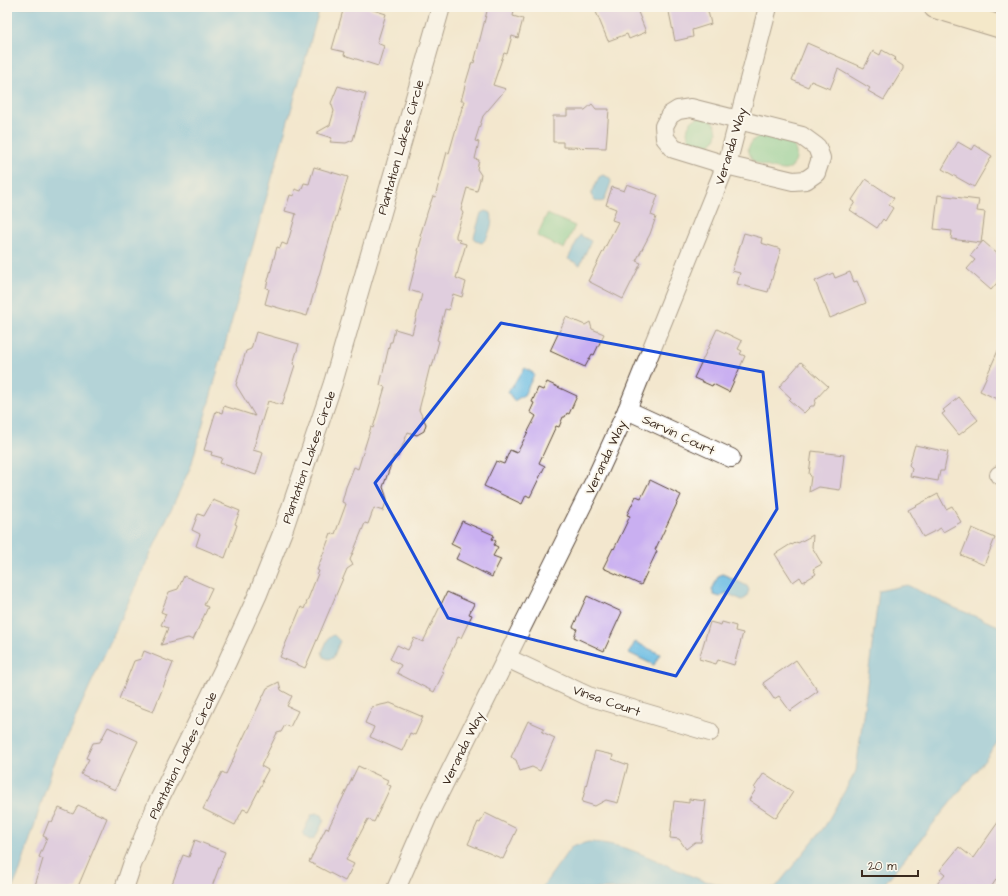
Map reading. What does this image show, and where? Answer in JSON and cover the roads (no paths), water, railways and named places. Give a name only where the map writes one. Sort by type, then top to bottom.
[{"type":"main road","points":[[938,8],[1001,27]]},
{"type":"street","name":"Plantation Lakes Circle","points":[[124,889],[132,865],[157,804],[233,649],[258,594],[286,524],[333,384],[441,7]]},
{"type":"street","name":"Veranda Way","points":[[396,889],[428,816],[603,464],[627,410],[726,165],[768,7]]},
{"type":"street","points":[[691,108],[802,136],[816,147],[821,158],[816,173],[806,180],[793,181],[726,165],[674,149],[665,138],[664,126],[670,115],[678,110],[691,108]]},
{"type":"street","name":"Sarvin Court","points":[[627,410],[731,458]]},
{"type":"street","name":"Vinsa Court","points":[[507,658],[588,696],[710,732]]},
{"type":"water","points":[[7,7],[320,7],[191,466],[53,766],[20,871],[12,889],[7,889]]},
{"type":"water","points":[[603,175],[610,178],[611,182],[604,201],[598,202],[591,195],[599,177]]},
{"type":"water","points":[[485,211],[491,213],[492,220],[489,233],[485,241],[482,243],[476,241],[474,237],[481,213]]},
{"type":"water","points":[[580,235],[591,241],[580,265],[568,259]]},
{"type":"water","points":[[525,368],[534,375],[524,395],[514,401],[508,392]]},
{"type":"water","points":[[723,574],[747,586],[749,590],[746,598],[742,600],[726,593],[720,597],[714,595],[712,590],[718,576]]},
{"type":"water","points":[[907,585],[950,606],[1001,627],[1001,737],[985,760],[880,889],[768,889],[776,887],[825,826],[856,771],[879,591]]},
{"type":"water","points":[[334,635],[340,641],[333,658],[328,659],[324,657],[322,652],[329,637]]},
{"type":"water","points":[[635,642],[660,654],[654,665],[629,653]]},
{"type":"water","points":[[316,813],[322,815],[324,820],[315,838],[310,840],[305,837],[303,832],[312,814]]},
{"type":"water","points":[[588,842],[603,843],[631,850],[699,879],[738,889],[541,889],[571,847]]}]
